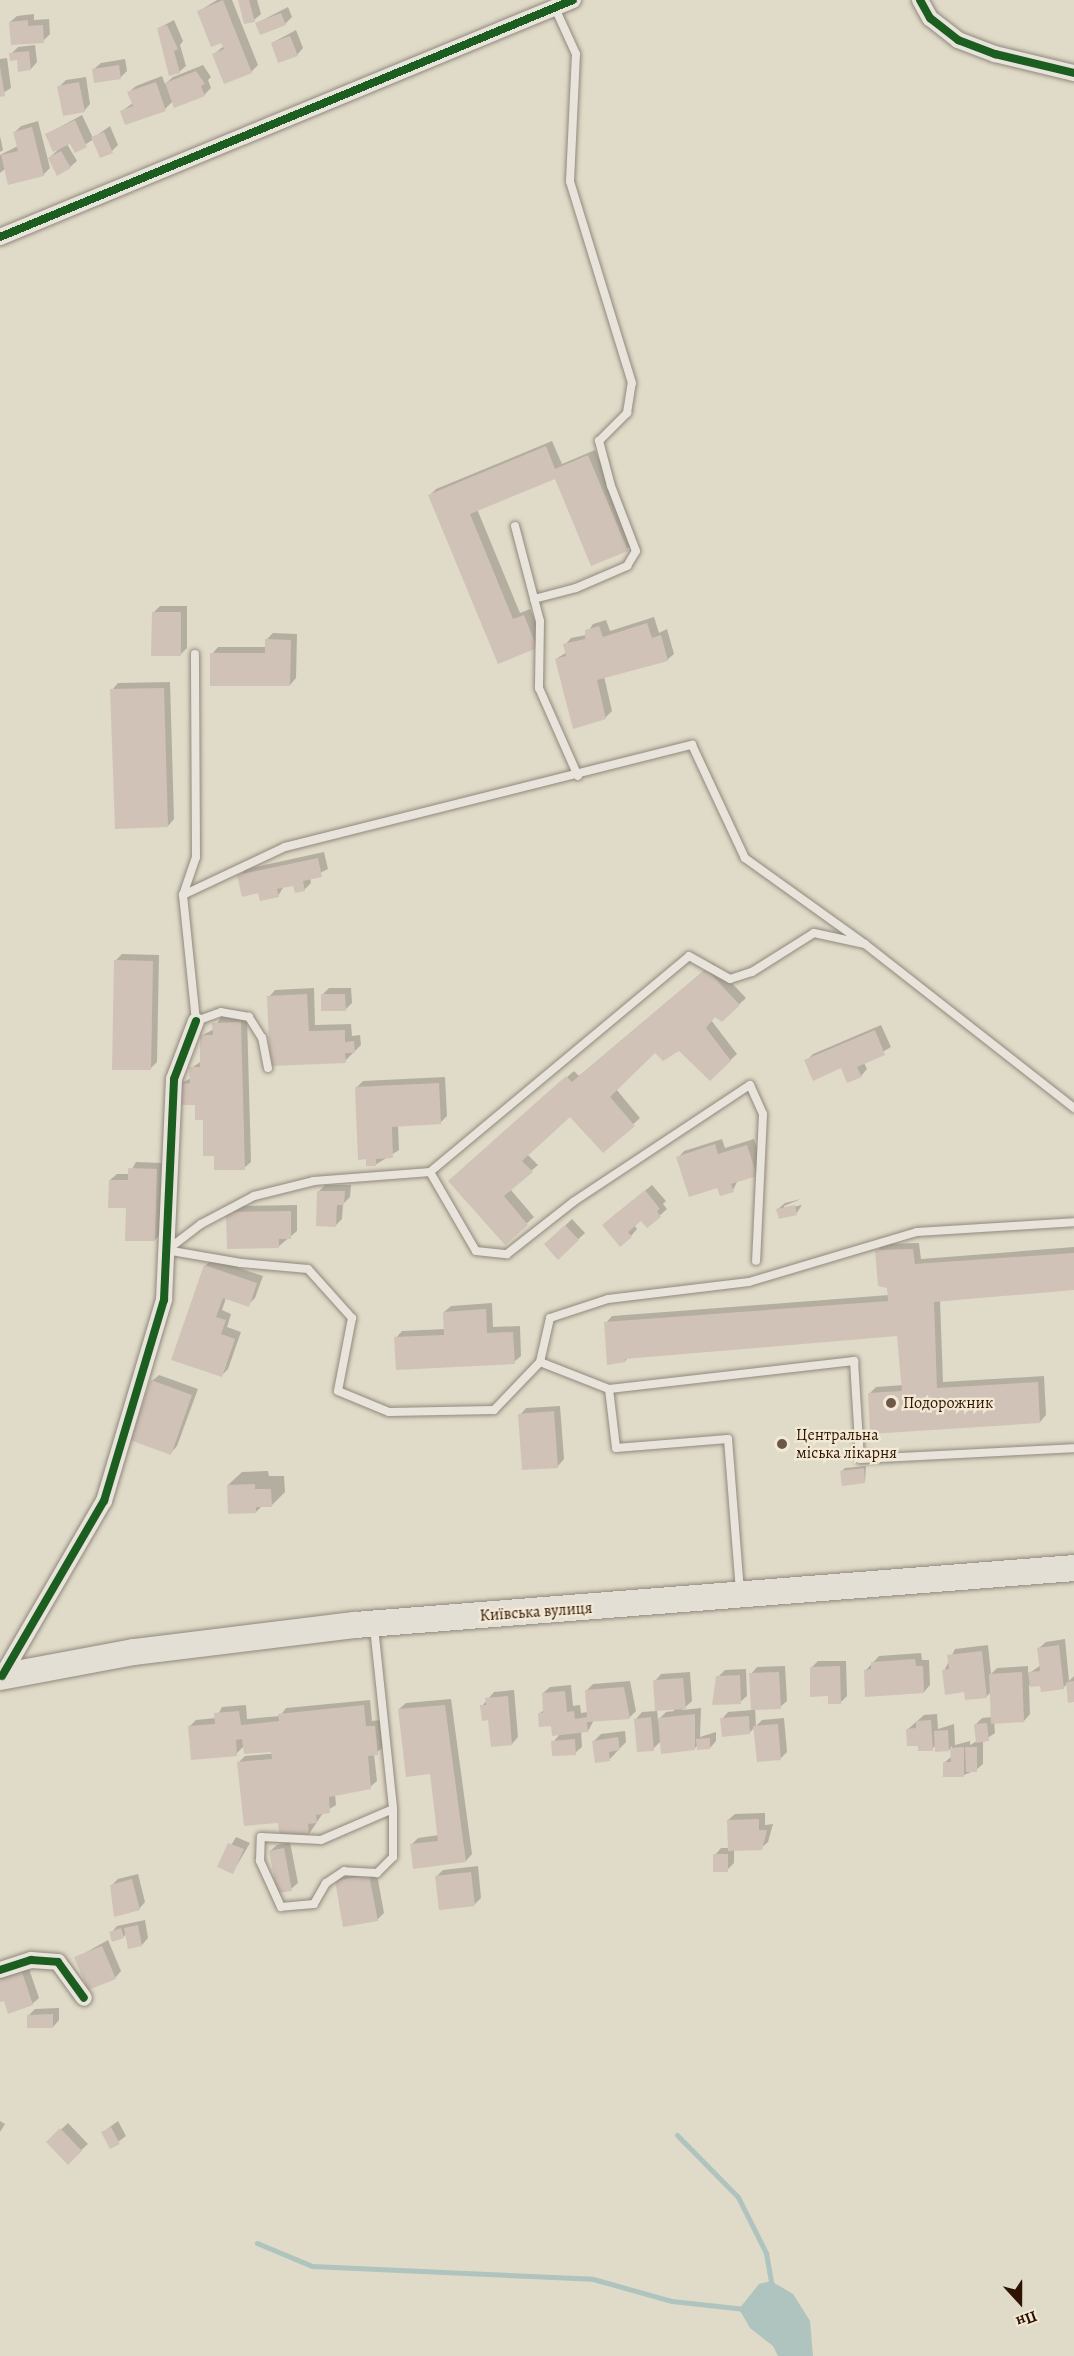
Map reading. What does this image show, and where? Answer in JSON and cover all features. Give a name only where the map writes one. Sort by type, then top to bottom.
[{"type":"main road","name":"Київська вулиця","points":[[1,1676],[134,1652],[374,1624],[741,1598],[1074,1568]]},
{"type":"street","points":[[0,237],[133,180],[573,0]]},
{"type":"street","points":[[920,0],[930,18],[958,40],[995,54],[1074,73]]},
{"type":"street","points":[[1,1676],[104,1501],[164,1300],[174,1079],[196,1021]]},
{"type":"street","points":[[0,1970],[32,1960],[58,1962],[84,1998]]},
{"type":"lane","points":[[534,599],[576,588],[627,566],[636,551],[611,486],[599,441],[627,413],[632,383],[570,181],[576,54],[555,8]]},
{"type":"lane","points":[[515,526],[540,621],[539,687],[578,776]]},
{"type":"lane","points":[[195,654],[196,857],[183,895],[196,1021],[221,1012],[249,1017],[262,1038],[268,1068]]},
{"type":"lane","points":[[183,895],[285,847],[578,776],[692,745],[745,858],[865,944],[1074,1108]]},
{"type":"lane","points":[[166,1250],[201,1224],[254,1196],[314,1181],[430,1172],[689,956],[730,979],[752,972],[814,933],[865,944]]},
{"type":"lane","points":[[430,1172],[477,1251],[507,1254],[573,1202],[750,1085],[763,1114],[756,1262]]},
{"type":"lane","points":[[166,1250],[241,1263],[308,1269],[352,1318],[338,1391],[389,1412],[494,1410],[540,1362],[550,1318],[608,1299],[749,1282],[917,1232],[1074,1222]]},
{"type":"lane","points":[[540,1362],[609,1389],[854,1361],[860,1459],[1074,1448]]},
{"type":"lane","points":[[609,1389],[616,1448],[728,1439],[741,1598]]},
{"type":"lane","points":[[374,1624],[393,1809],[393,1857],[377,1873],[344,1871],[326,1883],[314,1904],[281,1907],[260,1861],[261,1837],[321,1840],[393,1809]]},
{"type":"water","points":[[771,2281],[793,2294],[810,2321],[813,2356],[778,2356],[773,2346],[750,2328],[739,2309],[759,2284]]},
{"type":"building","points":[[223,0],[252,73],[224,84],[212,54],[224,49],[221,43],[211,47],[197,11]]},
{"type":"building","points":[[238,0],[249,0],[255,22],[244,24]]},
{"type":"building","points":[[281,13],[286,25],[260,35],[255,23]]},
{"type":"building","points":[[28,20],[28,26],[43,25],[44,43],[11,45],[9,22]]},
{"type":"building","points":[[167,25],[178,49],[174,51],[180,73],[169,76],[157,28]]},
{"type":"building","points":[[290,36],[298,56],[278,63],[271,43]]},
{"type":"building","points":[[29,51],[31,70],[18,72],[17,60],[10,61],[9,53]]},
{"type":"building","points":[[119,65],[121,79],[94,83],[92,69]]},
{"type":"building","points":[[0,67],[5,96],[0,97]]},
{"type":"building","points":[[196,71],[205,84],[201,86],[205,96],[174,108],[165,83]]},
{"type":"building","points":[[79,82],[85,112],[63,116],[57,86]]},
{"type":"building","points":[[156,82],[166,111],[125,125],[120,111],[133,106],[127,92]]},
{"type":"building","points":[[75,120],[87,147],[75,153],[70,144],[53,152],[45,134]]},
{"type":"building","points":[[32,127],[44,176],[8,185],[1,155],[18,151],[13,132]]},
{"type":"building","points":[[104,132],[113,153],[100,158],[91,137]]},
{"type":"building","points":[[61,151],[71,168],[57,176],[48,158]]},
{"type":"building","points":[[546,446],[555,469],[588,455],[628,551],[591,566],[555,479],[470,514],[513,619],[524,615],[537,648],[498,664],[428,495]]},
{"type":"building","points":[[152,612],[181,612],[181,656],[151,656]]},
{"type":"building","points":[[647,623],[652,638],[661,635],[668,661],[597,680],[606,719],[573,729],[555,659],[566,656],[563,644],[585,639],[585,630],[599,626],[603,637]]},
{"type":"building","points":[[265,639],[291,640],[290,686],[210,686],[210,653],[265,653]]},
{"type":"building","points":[[164,688],[168,827],[115,829],[110,689]]},
{"type":"building","points":[[318,858],[322,877],[303,881],[305,891],[295,893],[293,886],[277,889],[279,897],[260,901],[258,893],[242,897],[237,875]]},
{"type":"building","points":[[114,960],[153,961],[151,1070],[112,1070]]},
{"type":"building","points":[[706,969],[740,1005],[722,1022],[715,1017],[706,1028],[731,1061],[710,1081],[679,1051],[663,1061],[655,1053],[610,1097],[635,1126],[603,1153],[570,1117],[522,1161],[533,1172],[504,1196],[528,1225],[505,1245],[448,1181],[566,1076],[572,1082]]},
{"type":"building","points":[[307,994],[309,1031],[345,1030],[345,1042],[354,1041],[355,1053],[345,1053],[346,1063],[270,1066],[267,996]]},
{"type":"building","points":[[321,994],[345,994],[346,1011],[321,1011]]},
{"type":"building","points":[[241,1022],[245,1170],[214,1170],[214,1156],[203,1156],[203,1120],[195,1120],[195,1105],[178,1105],[178,1084],[190,1083],[189,1067],[200,1067],[200,1035],[213,1035],[212,1023]]},
{"type":"building","points":[[875,1030],[885,1055],[857,1067],[862,1077],[847,1083],[841,1068],[813,1081],[804,1060]]},
{"type":"building","points":[[439,1083],[441,1124],[392,1127],[393,1158],[376,1159],[376,1166],[366,1166],[366,1159],[358,1160],[355,1087]]},
{"type":"building","points":[[715,1144],[718,1154],[747,1145],[757,1176],[731,1184],[734,1192],[720,1196],[717,1188],[689,1197],[676,1157]]},
{"type":"building","points":[[128,1168],[157,1169],[155,1241],[125,1241],[126,1208],[108,1208],[109,1180],[128,1180]]},
{"type":"building","points":[[645,1190],[660,1209],[657,1211],[661,1217],[647,1228],[641,1221],[628,1232],[632,1237],[620,1247],[602,1225]]},
{"type":"building","points":[[317,1191],[345,1191],[344,1205],[337,1205],[336,1227],[316,1226]]},
{"type":"building","points":[[795,1205],[797,1215],[779,1219],[776,1209]]},
{"type":"building","points":[[291,1211],[291,1239],[279,1239],[279,1248],[227,1249],[226,1212]]},
{"type":"building","points":[[565,1225],[579,1240],[558,1260],[544,1244]]},
{"type":"building","points":[[913,1249],[915,1264],[1074,1253],[1074,1290],[934,1302],[937,1388],[1038,1382],[1040,1423],[870,1434],[868,1393],[902,1391],[897,1336],[625,1359],[626,1362],[607,1365],[604,1322],[888,1301],[887,1288],[878,1286],[875,1250]]},
{"type":"building","points":[[204,1265],[257,1283],[249,1307],[223,1298],[216,1317],[226,1320],[221,1334],[235,1339],[222,1377],[171,1360]]},
{"type":"building","points":[[486,1309],[487,1333],[513,1332],[515,1364],[396,1370],[394,1337],[444,1335],[443,1312]]},
{"type":"building","points":[[151,1380],[192,1395],[171,1455],[130,1440]]},
{"type":"building","points":[[554,1411],[558,1468],[522,1470],[518,1414]]},
{"type":"building","points":[[864,1468],[865,1483],[842,1486],[840,1471]]},
{"type":"building","points":[[255,1484],[255,1489],[271,1489],[272,1507],[256,1507],[256,1513],[228,1514],[227,1485]]},
{"type":"building","points":[[1059,1645],[1064,1689],[1041,1692],[1040,1686],[1030,1687],[1028,1672],[1040,1671],[1037,1648]]},
{"type":"building","points":[[982,1651],[987,1698],[965,1700],[964,1692],[945,1695],[942,1670],[949,1669],[947,1655]]},
{"type":"building","points":[[915,1659],[916,1666],[923,1666],[924,1693],[865,1697],[864,1670],[871,1669],[871,1662]]},
{"type":"building","points":[[840,1666],[841,1704],[828,1704],[828,1696],[810,1697],[810,1667]]},
{"type":"building","points":[[779,1672],[781,1709],[751,1710],[749,1673]]},
{"type":"building","points":[[1022,1672],[1024,1722],[991,1724],[989,1674]]},
{"type":"building","points":[[740,1675],[741,1704],[712,1705],[716,1676]]},
{"type":"building","points":[[683,1678],[686,1709],[655,1711],[653,1680]]},
{"type":"building","points":[[1074,1681],[1074,1702],[1068,1703],[1066,1682]]},
{"type":"building","points":[[624,1687],[630,1719],[587,1722],[588,1732],[552,1736],[551,1726],[539,1727],[538,1713],[543,1713],[542,1693],[565,1691],[567,1712],[574,1711],[575,1719],[587,1717],[585,1690]]},
{"type":"building","points":[[508,1696],[512,1745],[491,1747],[488,1720],[482,1721],[480,1705],[486,1705],[485,1698]]},
{"type":"building","points":[[364,1705],[366,1726],[375,1726],[378,1755],[368,1756],[371,1789],[329,1797],[330,1813],[316,1815],[317,1823],[308,1824],[309,1835],[280,1838],[278,1823],[244,1826],[237,1762],[272,1759],[271,1752],[244,1754],[242,1739],[236,1740],[237,1756],[191,1760],[188,1726],[215,1724],[214,1713],[239,1711],[241,1725],[279,1721],[278,1714]]},
{"type":"building","points":[[445,1705],[466,1862],[413,1869],[410,1844],[438,1841],[430,1774],[406,1777],[398,1709]]},
{"type":"building","points":[[695,1714],[695,1750],[661,1754],[658,1718]]},
{"type":"building","points":[[749,1716],[750,1734],[722,1737],[720,1718]]},
{"type":"building","points":[[651,1717],[654,1751],[637,1752],[634,1719]]},
{"type":"building","points":[[931,1720],[933,1751],[918,1751],[918,1746],[907,1746],[906,1729],[916,1728],[916,1721]]},
{"type":"building","points":[[987,1723],[989,1741],[976,1743],[974,1724]]},
{"type":"building","points":[[778,1724],[781,1760],[757,1762],[753,1726]]},
{"type":"building","points":[[948,1730],[949,1751],[935,1752],[934,1731]]},
{"type":"building","points":[[618,1737],[620,1750],[609,1752],[610,1761],[595,1763],[592,1741]]},
{"type":"building","points":[[710,1738],[710,1749],[697,1750],[696,1739]]},
{"type":"building","points":[[575,1739],[576,1755],[552,1756],[551,1741]]},
{"type":"building","points":[[964,1747],[964,1777],[943,1777],[943,1762],[951,1762],[950,1748]]},
{"type":"building","points":[[965,1747],[977,1747],[977,1772],[966,1772]]},
{"type":"building","points":[[759,1819],[759,1830],[767,1830],[762,1850],[728,1851],[727,1820]]},
{"type":"building","points":[[228,1843],[244,1849],[233,1874],[217,1867]]},
{"type":"building","points":[[284,1848],[292,1891],[277,1893],[269,1851]]},
{"type":"building","points":[[713,1854],[728,1854],[728,1872],[713,1872]]},
{"type":"building","points":[[471,1872],[475,1906],[439,1910],[435,1876]]},
{"type":"building","points":[[369,1875],[378,1921],[343,1927],[335,1881]]},
{"type":"building","points":[[132,1879],[140,1910],[114,1917],[110,1885]]},
{"type":"building","points":[[138,1925],[142,1946],[128,1949],[124,1928]]},
{"type":"building","points":[[121,1928],[124,1938],[112,1942],[109,1932]]},
{"type":"building","points":[[102,1946],[116,1979],[88,1990],[74,1957]]},
{"type":"building","points":[[22,1972],[33,2005],[8,2014],[4,2001],[0,2002],[0,1979]]},
{"type":"building","points":[[53,2014],[53,2028],[27,2028],[27,2015]]},
{"type":"building","points":[[111,2127],[120,2144],[110,2149],[101,2132]]},
{"type":"building","points":[[60,2128],[82,2151],[68,2165],[46,2142]]},
{"type":"waterway","points":[[677,2135],[738,2197],[766,2253],[772,2288]]},
{"type":"waterway","points":[[257,2243],[312,2266],[593,2279],[672,2301],[745,2309]]},
{"type":"cycle path","points":[[0,237],[573,0]]},
{"type":"cycle path","points":[[920,0],[930,18],[958,40],[995,54],[1074,73]]},
{"type":"cycle path","points":[[2,1676],[104,1501],[164,1300],[174,1079],[196,1021]]},
{"type":"cycle path","points":[[0,1970],[31,1960],[58,1962],[84,1998]]},
{"type":"place","name":"Подорожник","points":[[891,1403]]},
{"type":"place","name":"Центральна міська лікарня","points":[[782,1444]]}]
